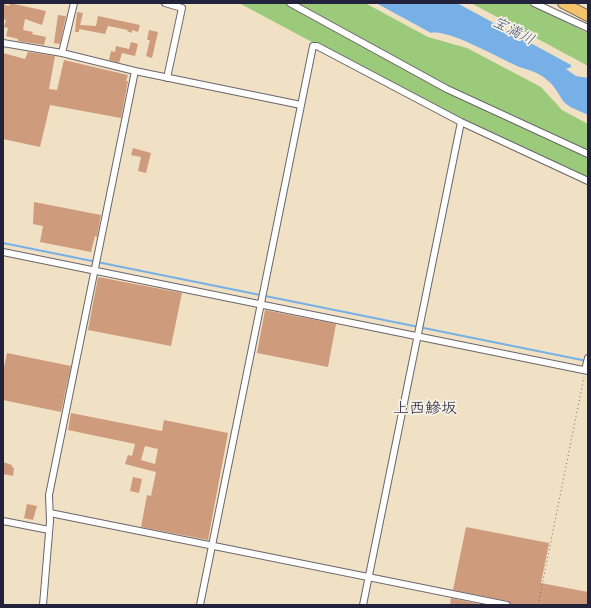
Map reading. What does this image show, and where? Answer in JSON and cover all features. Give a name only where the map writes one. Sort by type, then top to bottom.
[{"type":"main road","points":[[563,3],[588,16]]},
{"type":"street","points":[[62,53],[74,3]]},
{"type":"street","points":[[166,3],[182,8],[167,78]]},
{"type":"street","points":[[290,3],[448,89],[588,154]]},
{"type":"street","points":[[534,3],[588,28]]},
{"type":"street","points":[[3,43],[62,53],[134,72],[301,105]]},
{"type":"street","points":[[200,605],[301,105],[315,45],[461,122],[588,181]]},
{"type":"street","points":[[43,605],[50,513],[49,495],[53,470],[134,72]]},
{"type":"street","points":[[363,605],[461,122]]},
{"type":"street","points":[[3,252],[95,268],[587,369],[588,358]]},
{"type":"street","points":[[50,513],[507,605]]},
{"type":"street","points":[[3,521],[49,530]]},
{"type":"path","points":[[538,605],[587,369]]},
{"type":"green space","points":[[239,3],[365,3],[428,37],[467,48],[541,87],[562,110],[588,124],[588,178],[462,119],[317,42],[312,42]]},
{"type":"green space","points":[[471,3],[527,3],[588,33],[588,66]]},
{"type":"water","points":[[376,3],[457,3],[571,65],[571,67],[566,69],[576,76],[588,78],[588,115],[566,104],[544,77],[449,35],[431,33]]},
{"type":"building","points":[[10,3],[46,11],[42,25],[25,19],[23,30],[33,32],[32,34],[46,37],[44,45],[18,41],[18,39],[6,36],[8,28],[4,27],[6,20],[3,19],[3,4],[9,6]]},
{"type":"building","points":[[77,12],[83,13],[80,25],[96,26],[98,16],[140,25],[138,32],[132,30],[132,33],[127,31],[128,30],[108,26],[105,34],[79,29],[79,32],[75,32]]},
{"type":"building","points":[[58,15],[66,16],[60,44],[54,43]]},
{"type":"building","points":[[149,30],[158,32],[152,58],[146,56],[150,40],[147,40]]},
{"type":"building","points":[[131,42],[138,44],[135,56],[122,53],[119,63],[109,60],[111,51],[115,52],[116,46],[129,49]]},
{"type":"building","points":[[28,52],[55,56],[49,89],[57,90],[64,60],[128,75],[121,118],[50,105],[40,147],[3,139],[3,53],[25,59]]},
{"type":"building","points":[[133,148],[151,153],[146,173],[138,171],[141,157],[131,155]]},
{"type":"building","points":[[34,202],[101,215],[97,237],[95,236],[91,252],[40,242],[43,226],[33,224]]},
{"type":"building","points":[[98,277],[182,293],[171,346],[88,330]]},
{"type":"building","points":[[265,310],[336,324],[328,367],[257,353]]},
{"type":"building","points":[[7,353],[71,366],[61,412],[3,400],[3,372]]},
{"type":"building","points":[[71,413],[162,431],[164,420],[228,433],[208,540],[141,527],[147,495],[151,496],[156,472],[125,464],[128,455],[132,456],[135,444],[68,430]],"holes":[[[145,446],[158,449],[155,464],[141,460]]]},
{"type":"building","points":[[3,462],[12,465],[14,468],[13,476],[3,474]]},
{"type":"building","points":[[133,477],[142,479],[139,493],[130,491]]},
{"type":"building","points":[[27,504],[37,506],[33,520],[24,518]]},
{"type":"building","points":[[466,527],[549,543],[541,583],[588,592],[588,605],[517,605],[511,604],[508,601],[453,590]]},
{"type":"building","points":[[451,598],[484,605],[450,605]]},
{"type":"waterway","points":[[3,243],[587,361]]},
{"type":"district","name":"上西鰺坂","points":[[425,410]]},
{"type":"water label","name":"宝満川","points":[[513,32]]}]
